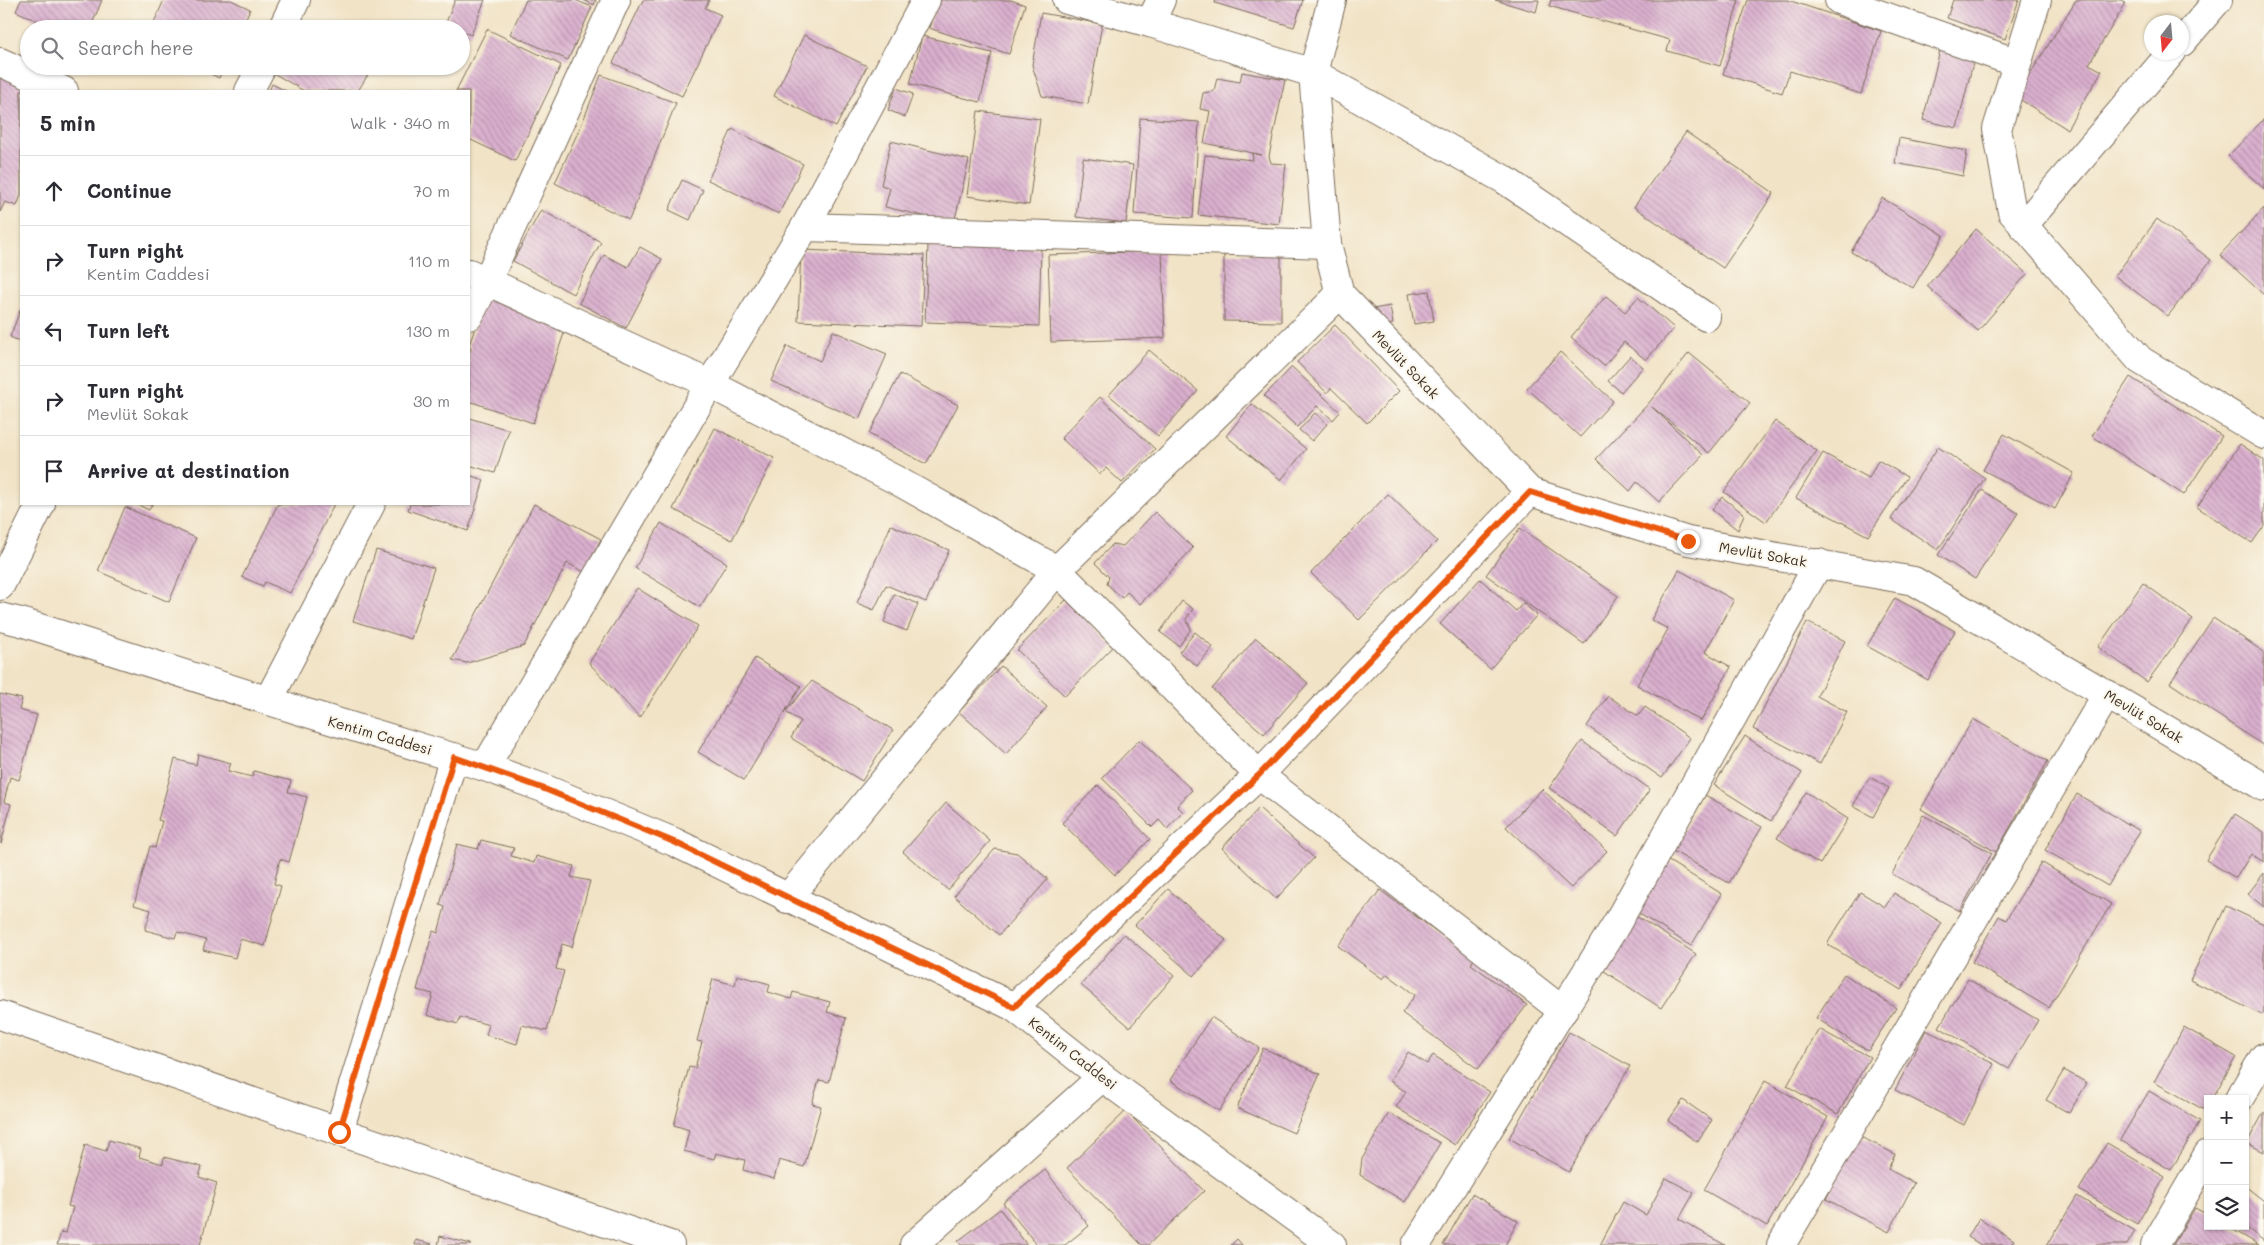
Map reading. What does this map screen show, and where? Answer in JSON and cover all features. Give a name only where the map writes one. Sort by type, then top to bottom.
[{"type":"street","points":[[286,20],[296,0]]},
{"type":"street","points":[[470,312],[478,277],[616,0]]},
{"type":"street","points":[[485,767],[710,384],[805,227],[926,0]]},
{"type":"street","points":[[1067,0],[1156,11],[1313,73],[1505,180],[1706,317]]},
{"type":"street","name":"Mevlüt Sokak","points":[[1332,0],[1313,73],[1326,244],[1340,294],[1530,492],[1688,541],[1914,581],[2264,788]]},
{"type":"street","points":[[1838,0],[2017,63]]},
{"type":"street","points":[[2037,0],[1997,129],[2012,212],[2140,360],[2264,435]]},
{"type":"street","points":[[2189,34],[2218,0]]},
{"type":"street","points":[[2024,226],[2165,60]]},
{"type":"street","points":[[0,62],[20,71]]},
{"type":"street","points":[[29,75],[62,90]]},
{"type":"street","points":[[250,90],[257,75]]},
{"type":"street","points":[[805,227],[1326,244]]},
{"type":"street","points":[[478,277],[710,384],[896,480],[1057,570],[1259,775],[1562,1011]]},
{"type":"street","points":[[787,898],[1057,570],[1340,294]]},
{"type":"street","points":[[1014,1007],[1259,775],[1530,492]]},
{"type":"street","points":[[0,586],[40,505]]},
{"type":"street","points":[[268,701],[370,505]]},
{"type":"street","points":[[1416,1245],[1617,923],[1819,563]]},
{"type":"street","name":"Kentim Caddesi","points":[[0,617],[485,767],[542,788],[674,842],[1014,1007],[1102,1077],[1332,1245]]},
{"type":"street","points":[[1781,1245],[2107,694]]},
{"type":"street","points":[[339,1132],[454,757]]},
{"type":"street","points":[[0,1015],[670,1245]]},
{"type":"street","points":[[2241,1095],[2264,1057]]},
{"type":"street","points":[[914,1245],[1102,1077]]},
{"type":"street","points":[[2155,1245],[2204,1161]]},
{"type":"building","points":[[21,0],[102,0],[94,20],[36,20],[16,11]]},
{"type":"building","points":[[164,0],[231,0],[250,9],[245,20],[155,20]]},
{"type":"building","points":[[455,0],[485,0],[471,35],[470,20],[447,20]]},
{"type":"building","points":[[526,0],[575,0],[592,7],[568,60],[510,34]]},
{"type":"building","points":[[583,0],[596,0],[594,5]]},
{"type":"building","points":[[643,0],[709,0],[705,8],[721,15],[682,96],[613,63]]},
{"type":"building","points":[[938,0],[1011,0],[1025,5],[1009,54],[929,28]]},
{"type":"building","points":[[1216,0],[1303,0],[1294,27],[1215,3]]},
{"type":"building","points":[[1495,0],[1539,0],[1536,12]]},
{"type":"building","points":[[1551,0],[1739,0],[1720,66],[1667,51],[1670,40],[1549,6]]},
{"type":"building","points":[[1748,0],[1788,0],[1881,31],[1861,94],[1790,71],[1782,93],[1723,74]]},
{"type":"building","points":[[1953,0],[2019,0],[2005,39],[1947,18]]},
{"type":"building","points":[[2076,0],[2121,0],[2126,3],[2089,64],[2102,71],[2067,129],[2016,97]]},
{"type":"building","points":[[1041,13],[1102,24],[1088,104],[1042,96],[1032,65]]},
{"type":"building","points":[[487,29],[561,65],[515,161],[470,139],[470,90],[456,90],[464,75],[470,75],[470,63]]},
{"type":"building","points":[[804,35],[867,66],[836,127],[774,96]]},
{"type":"building","points":[[922,36],[992,53],[980,102],[910,84]]},
{"type":"building","points":[[1940,50],[1974,59],[1957,128],[1923,120]]},
{"type":"building","points":[[1242,72],[1285,80],[1269,156],[1271,163],[1286,164],[1279,224],[1198,215],[1205,155],[1253,160],[1252,153],[1262,155],[1204,143],[1210,111],[1200,109],[1203,93],[1214,91],[1217,78],[1240,82]]},
{"type":"building","points":[[0,74],[40,90],[20,90],[20,198],[17,206],[5,202],[0,212]]},
{"type":"building","points":[[277,75],[368,75],[359,90],[302,90]]},
{"type":"building","points":[[601,75],[676,103],[629,220],[555,183]]},
{"type":"building","points":[[272,84],[284,90],[269,90]]},
{"type":"building","points":[[896,88],[913,94],[905,117],[888,110]]},
{"type":"building","points":[[978,111],[1040,119],[1029,205],[967,196]]},
{"type":"building","points":[[1140,118],[1199,122],[1193,218],[1134,214]]},
{"type":"building","points":[[2264,119],[2264,189],[2228,156]]},
{"type":"building","points":[[732,129],[803,164],[779,214],[708,180]]},
{"type":"building","points":[[1686,132],[1774,193],[1723,268],[1634,207]]},
{"type":"building","points":[[1899,138],[1967,151],[1963,176],[1895,163]]},
{"type":"building","points":[[891,141],[969,160],[954,223],[885,207],[890,188],[881,185]]},
{"type":"building","points":[[1083,158],[1133,165],[1126,223],[1076,217]]},
{"type":"building","points":[[682,180],[703,190],[690,220],[669,210]]},
{"type":"building","points":[[1882,198],[1944,235],[1913,288],[1851,252]]},
{"type":"building","points":[[2264,208],[2264,295],[2220,255]]},
{"type":"building","points":[[541,210],[601,242],[573,294],[513,261]]},
{"type":"building","points":[[2157,219],[2211,260],[2168,316],[2115,276]]},
{"type":"building","points":[[1976,229],[2027,274],[1978,331],[1927,286]]},
{"type":"building","points":[[928,245],[1041,249],[1039,326],[925,322]]},
{"type":"building","points":[[640,247],[662,259],[626,328],[579,303],[604,255],[628,267]]},
{"type":"building","points":[[801,250],[924,255],[921,326],[798,321]]},
{"type":"building","points":[[1162,251],[1165,338],[1051,342],[1048,255]]},
{"type":"building","points":[[1224,253],[1281,253],[1281,322],[1224,321]]},
{"type":"building","points":[[1429,291],[1434,321],[1414,324],[1409,294]]},
{"type":"building","points":[[487,295],[568,322],[533,423],[470,401],[470,342]]},
{"type":"building","points":[[1606,296],[1625,312],[1638,297],[1674,328],[1646,360],[1624,342],[1604,366],[1571,337]]},
{"type":"building","points":[[1390,306],[1393,324],[1375,327],[1373,309]]},
{"type":"building","points":[[20,311],[20,342],[10,337]]},
{"type":"building","points":[[1335,325],[1399,391],[1367,423],[1331,388],[1327,393],[1297,362]]},
{"type":"building","points":[[833,331],[887,354],[859,419],[771,381],[787,346],[820,361]]},
{"type":"building","points":[[1149,350],[1198,391],[1158,436],[1109,395]]},
{"type":"building","points":[[1560,352],[1613,401],[1580,437],[1527,388]]},
{"type":"building","points":[[1689,353],[1750,403],[1709,453],[1652,407],[1703,455],[1659,502],[1637,482],[1630,491],[1596,459],[1648,404]]},
{"type":"building","points":[[1630,356],[1643,367],[1621,392],[1608,381]]},
{"type":"building","points":[[1292,367],[1340,412],[1333,420],[1317,406],[1297,427],[1264,396]]},
{"type":"building","points":[[900,374],[958,405],[926,464],[869,434]]},
{"type":"building","points":[[2130,377],[2222,436],[2184,495],[2092,436]]},
{"type":"building","points":[[1100,397],[1155,449],[1122,483],[1106,468],[1100,474],[1061,438]]},
{"type":"building","points":[[1252,404],[1306,449],[1281,480],[1226,436]]},
{"type":"building","points":[[1315,413],[1327,424],[1312,441],[1299,430]]},
{"type":"building","points":[[470,418],[509,430],[495,473],[470,465]]},
{"type":"building","points":[[1775,421],[1817,451],[1766,522],[1724,492]]},
{"type":"building","points":[[715,428],[774,458],[732,540],[673,509]]},
{"type":"building","points":[[2004,434],[2074,473],[2055,509],[1983,470]]},
{"type":"building","points":[[2240,444],[2264,460],[2264,526],[2252,543],[2197,507]]},
{"type":"building","points":[[1938,447],[1985,478],[1938,550],[1891,519]]},
{"type":"building","points":[[1823,453],[1869,478],[1878,460],[1907,477],[1868,536],[1796,498]]},
{"type":"building","points":[[470,475],[484,480],[468,531],[408,510],[410,505],[470,505]]},
{"type":"building","points":[[1982,490],[2018,513],[1975,579],[1938,555]]},
{"type":"building","points":[[1388,494],[1437,541],[1359,620],[1311,573]]},
{"type":"building","points":[[1722,497],[1744,514],[1738,530],[1712,510]]},
{"type":"building","points":[[534,504],[601,539],[584,572],[567,563],[524,646],[467,663],[452,660]]},
{"type":"building","points":[[138,505],[152,505],[149,510]]},
{"type":"building","points":[[278,505],[334,505],[290,593],[265,582],[263,586],[242,577]]},
{"type":"building","points":[[125,507],[196,538],[169,602],[98,571]]},
{"type":"building","points":[[1155,512],[1193,548],[1140,604],[1127,592],[1122,598],[1107,584],[1109,577],[1095,563],[1113,544],[1123,546]]},
{"type":"building","points":[[661,523],[727,563],[700,607],[635,568]]},
{"type":"building","points":[[891,525],[949,550],[926,602],[886,585],[874,610],[857,603]]},
{"type":"building","points":[[1520,528],[1618,596],[1584,644],[1486,575]]},
{"type":"building","points":[[376,550],[434,568],[411,639],[353,621]]},
{"type":"building","points":[[1679,570],[1734,600],[1705,652],[1731,667],[1701,721],[1637,685],[1668,629],[1651,620]]},
{"type":"building","points":[[1480,579],[1516,611],[1523,603],[1537,615],[1490,669],[1440,624]]},
{"type":"building","points":[[2143,583],[2193,619],[2147,682],[2098,647]]},
{"type":"building","points":[[637,588],[698,626],[640,718],[589,663]]},
{"type":"building","points":[[894,594],[918,604],[907,631],[884,622]]},
{"type":"building","points":[[1895,598],[1955,631],[1928,680],[1867,646]]},
{"type":"building","points":[[1066,600],[1113,647],[1065,696],[1017,650]]},
{"type":"building","points":[[1182,601],[1193,609],[1186,619],[1191,629],[1179,646],[1160,632]]},
{"type":"building","points":[[2213,618],[2264,652],[2264,746],[2170,683]]},
{"type":"building","points":[[1807,622],[1845,641],[1817,696],[1847,712],[1820,764],[1753,729]]},
{"type":"building","points":[[1195,632],[1213,647],[1197,666],[1179,652]]},
{"type":"building","points":[[1256,638],[1308,683],[1264,734],[1212,689]]},
{"type":"building","points":[[755,658],[801,686],[744,780],[698,752]]},
{"type":"building","points":[[1001,666],[1047,707],[1006,754],[959,712]]},
{"type":"building","points":[[812,681],[893,730],[862,781],[791,738],[801,721],[785,712]]},
{"type":"building","points":[[0,694],[22,699],[19,710],[37,715],[19,780],[10,777],[4,802],[11,804],[1,844]]},
{"type":"building","points":[[1608,696],[1638,716],[1645,707],[1690,738],[1662,778],[1587,726]]},
{"type":"building","points":[[1973,719],[2048,761],[1996,852],[1921,809]]},
{"type":"building","points":[[1745,736],[1802,773],[1771,821],[1714,785]]},
{"type":"building","points":[[1139,740],[1192,790],[1177,806],[1183,812],[1167,829],[1159,820],[1152,827],[1102,778]]},
{"type":"building","points":[[1582,741],[1650,789],[1617,836],[1549,788]]},
{"type":"building","points":[[198,754],[231,763],[228,771],[252,777],[254,771],[291,781],[288,792],[307,797],[289,862],[280,859],[274,884],[281,886],[265,946],[240,939],[235,958],[203,950],[206,940],[177,932],[175,938],[145,930],[151,910],[134,905],[150,846],[155,848],[162,821],[158,820],[175,759],[196,765]]},
{"type":"building","points":[[1870,777],[1889,788],[1873,817],[1853,806]]},
{"type":"building","points":[[1098,785],[1150,839],[1115,875],[1062,823]]},
{"type":"building","points":[[1542,789],[1607,851],[1571,888],[1506,827]]},
{"type":"building","points":[[1806,792],[1848,819],[1820,864],[1777,838]]},
{"type":"building","points":[[2077,794],[2140,831],[2108,886],[2045,850]]},
{"type":"building","points":[[1705,795],[1762,827],[1729,883],[1673,851]]},
{"type":"building","points":[[946,803],[990,841],[948,890],[903,852]]},
{"type":"building","points":[[1259,808],[1314,858],[1276,899],[1222,848]]},
{"type":"building","points":[[2235,814],[2264,832],[2264,862],[2251,854],[2236,878],[2206,860]]},
{"type":"building","points":[[1923,815],[1992,853],[1960,911],[1892,874]]},
{"type":"building","points":[[481,840],[514,848],[511,856],[534,863],[536,856],[574,866],[571,877],[590,881],[572,947],[562,944],[556,969],[564,971],[547,1031],[522,1025],[517,1044],[486,1035],[489,1025],[460,1017],[458,1024],[427,1015],[433,994],[417,990],[433,931],[438,933],[445,907],[440,905],[457,844],[478,849]]},
{"type":"building","points":[[995,849],[1017,853],[1048,879],[999,935],[954,896]]},
{"type":"building","points":[[1667,860],[1722,894],[1691,946],[1638,913]]},
{"type":"building","points":[[2041,862],[2111,904],[2049,1008],[1972,962],[1999,916],[2006,920]]},
{"type":"building","points":[[2264,873],[2264,907],[2248,894]]},
{"type":"building","points":[[1168,889],[1226,940],[1194,976],[1135,925]]},
{"type":"building","points":[[1380,890],[1474,959],[1471,964],[1527,1005],[1478,1069],[1402,1013],[1415,995],[1387,974],[1383,979],[1338,946]]},
{"type":"building","points":[[1860,892],[1885,907],[1894,893],[1942,923],[1901,990],[1827,944]]},
{"type":"building","points":[[2226,906],[2264,924],[2264,1011],[2262,1015],[2190,980]]},
{"type":"building","points":[[1636,916],[1696,954],[1661,1008],[1601,969]]},
{"type":"building","points":[[1124,934],[1174,976],[1130,1027],[1081,985]]},
{"type":"building","points":[[1844,974],[1896,1008],[1868,1051],[1816,1018]]},
{"type":"building","points":[[737,975],[770,984],[768,992],[791,999],[793,992],[830,1002],[827,1012],[846,1018],[829,1082],[819,1080],[812,1104],[821,1106],[804,1167],[779,1160],[774,1179],[743,1170],[745,1160],[716,1153],[714,1159],[684,1151],[689,1130],[674,1125],[689,1067],[695,1068],[702,1042],[697,1041],[713,979],[735,985]]},
{"type":"building","points":[[1968,979],[2038,1020],[2009,1069],[1939,1027]]},
{"type":"building","points":[[1211,1017],[1259,1048],[1219,1111],[1170,1080]]},
{"type":"building","points":[[2184,1027],[2236,1057],[2214,1095],[2204,1095],[2204,1110],[2154,1082]]},
{"type":"building","points":[[1819,1029],[1870,1057],[1838,1114],[1787,1086]]},
{"type":"building","points":[[1926,1030],[1994,1064],[1964,1125],[1895,1090]]},
{"type":"building","points":[[1569,1032],[1630,1066],[1569,1172],[1509,1138]]},
{"type":"building","points":[[1263,1048],[1320,1074],[1294,1133],[1237,1108]]},
{"type":"building","points":[[1408,1052],[1427,1064],[1433,1055],[1490,1092],[1455,1145],[1396,1107],[1406,1092],[1390,1081]]},
{"type":"building","points":[[2064,1070],[2087,1083],[2069,1113],[2046,1100]]},
{"type":"building","points":[[1765,1081],[1828,1117],[1767,1226],[1704,1190]]},
{"type":"building","points":[[2149,1091],[2200,1121],[2171,1170],[2120,1140]]},
{"type":"building","points":[[1683,1100],[1712,1120],[1697,1142],[1668,1121]]},
{"type":"building","points":[[1126,1111],[1204,1191],[1148,1245],[1142,1245],[1067,1168]]},
{"type":"building","points":[[2264,1112],[2264,1152],[2249,1144],[2249,1139]]},
{"type":"building","points":[[1389,1113],[1440,1143],[1405,1202],[1360,1175],[1362,1159]]},
{"type":"building","points":[[1859,1136],[1895,1154],[1888,1169],[1914,1183],[1889,1232],[1826,1199]]},
{"type":"building","points":[[109,1140],[141,1149],[139,1157],[163,1164],[164,1157],[202,1167],[199,1177],[217,1183],[200,1245],[57,1245],[61,1232],[66,1233],[73,1207],[68,1206],[85,1145],[106,1151]]},
{"type":"building","points":[[2107,1143],[2165,1177],[2137,1224],[2079,1190]]},
{"type":"building","points":[[1045,1170],[1089,1226],[1065,1245],[1037,1245],[1003,1203]]},
{"type":"building","points":[[1666,1178],[1694,1193],[1679,1219],[1725,1245],[1600,1245],[1623,1202],[1646,1215]]},
{"type":"building","points":[[2249,1189],[2264,1201],[2264,1241],[2249,1230]]},
{"type":"building","points":[[1472,1194],[1518,1221],[1505,1245],[1443,1245]]},
{"type":"building","points":[[2077,1196],[2135,1231],[2127,1245],[2047,1245]]},
{"type":"building","points":[[2195,1208],[2204,1213],[2204,1230],[2234,1230],[2259,1245],[2173,1245]]},
{"type":"building","points":[[1000,1209],[1027,1245],[961,1245],[958,1241]]},
{"type":"building","points":[[1979,1218],[2014,1240],[2010,1245],[1981,1245],[1968,1237]]},
{"type":"building","points":[[440,1236],[471,1244],[471,1245],[438,1245]]},
{"type":"building","points":[[1237,1239],[1242,1245],[1231,1245]]},
{"type":"building","points":[[416,1240],[432,1244],[415,1245]]},
{"type":"route","points":[[339,1132],[454,757],[542,788],[674,842],[1014,1007],[1259,775],[1530,492],[1688,541]]}]
